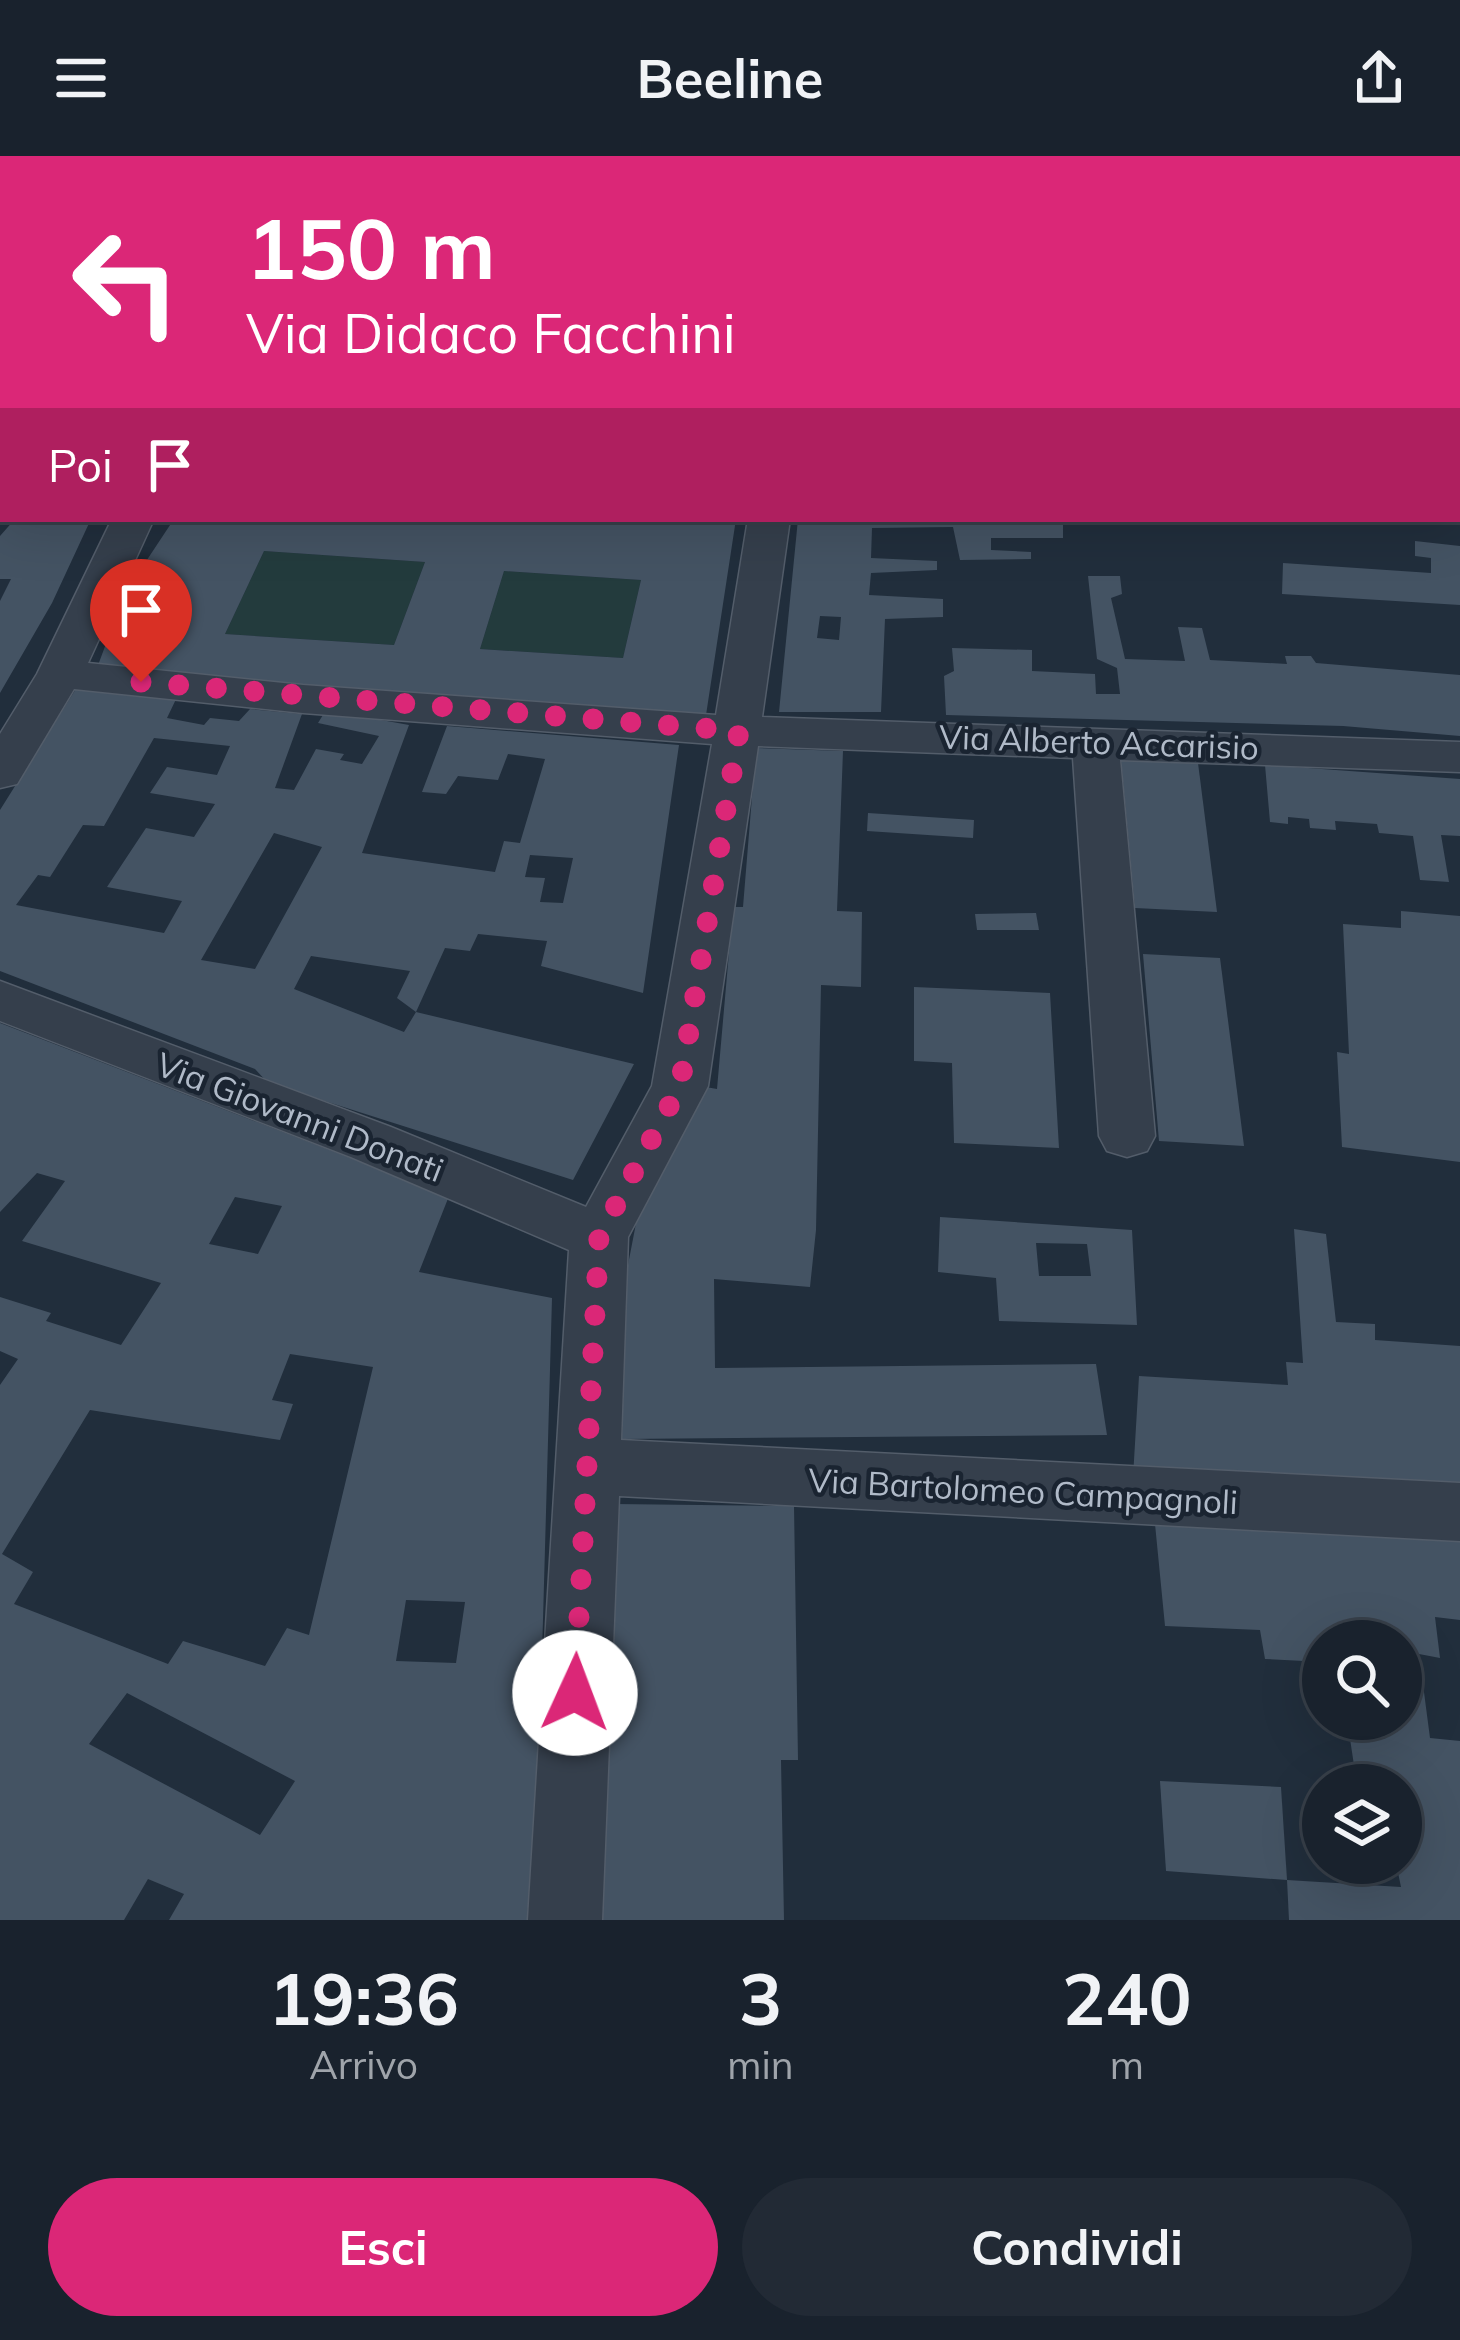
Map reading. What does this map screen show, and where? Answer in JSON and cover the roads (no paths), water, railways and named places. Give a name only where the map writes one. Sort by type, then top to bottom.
[{"type":"street","points":[[0,772],[60,674],[132,522]]},
{"type":"street","points":[[565,1920],[599,1237],[680,1086],[770,522]]},
{"type":"street","name":"Via Alberto Accarisio","points":[[60,674],[303,699],[739,731],[1460,757]]},
{"type":"street","points":[[1095,741],[1126,1136]]},
{"type":"street","name":"Via Giovanni Donati","points":[[0,1000],[371,1142],[599,1237]]},
{"type":"street","name":"Via Bartolomeo Campagnoli","points":[[585,1466],[1460,1512]]}]
